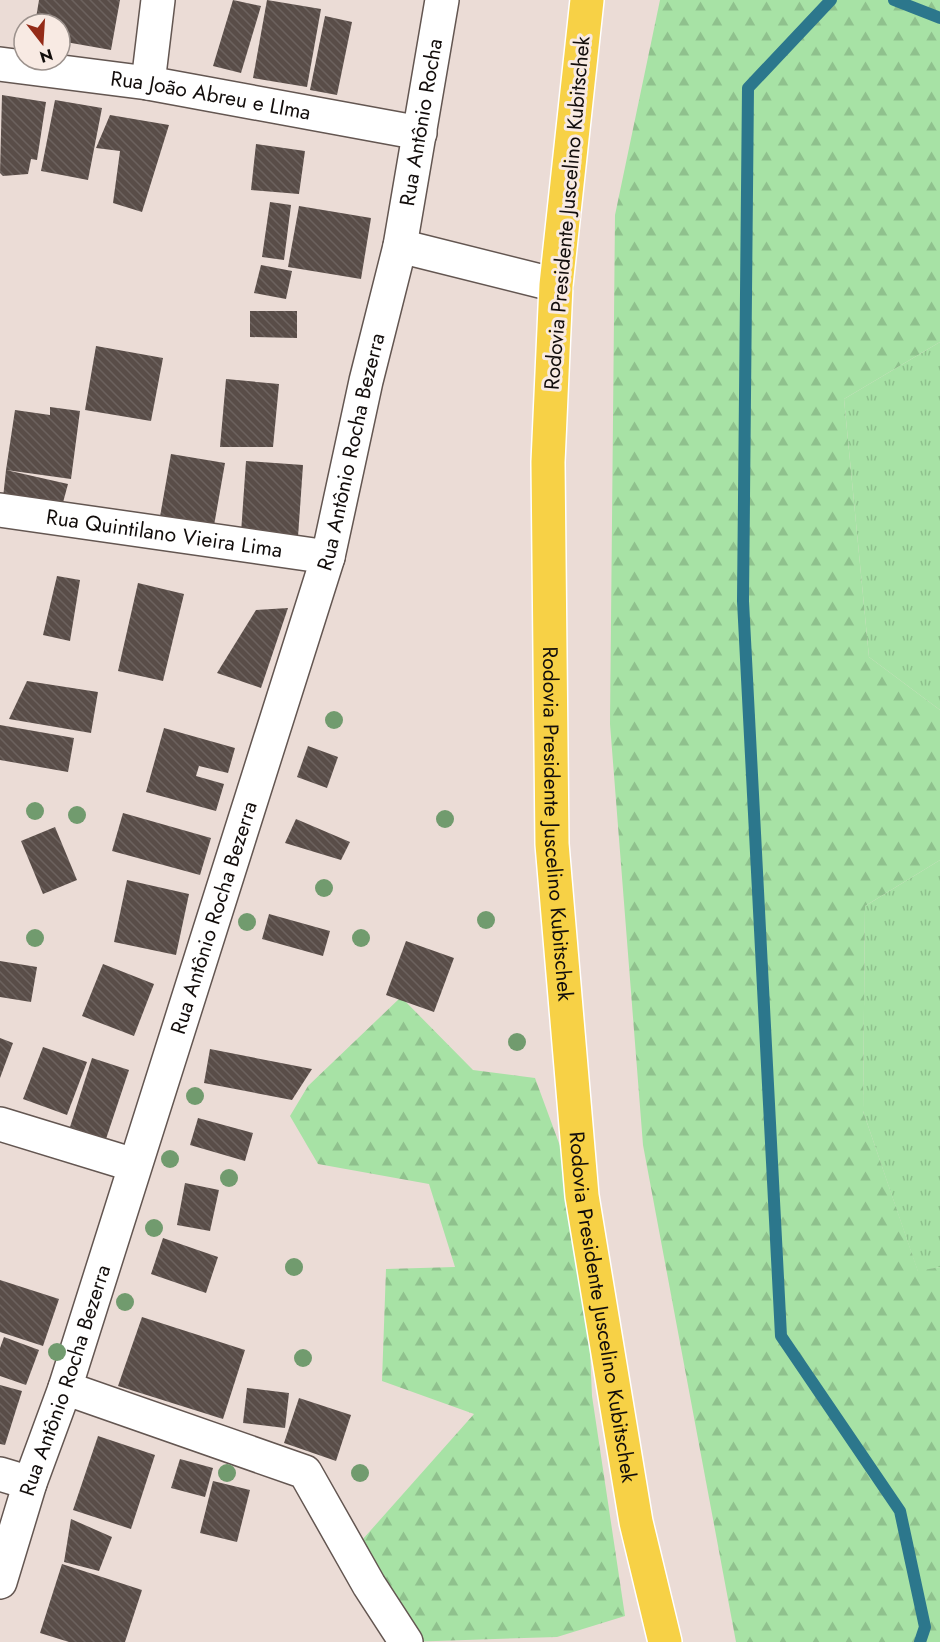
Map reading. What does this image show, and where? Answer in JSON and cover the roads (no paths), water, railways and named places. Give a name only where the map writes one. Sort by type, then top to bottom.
[{"type":"highway","name":"Rodovia Presidente Juscelino Kubitschek","points":[[587,0],[556,285],[548,462],[553,856],[582,1196],[636,1522],[665,1642]]},
{"type":"street","points":[[148,83],[158,0]]},
{"type":"street","name":"Rua Antônio Rocha","points":[[400,246],[442,0]]},
{"type":"street","name":"Rua João Abreu e LIma","points":[[0,64],[148,83],[420,133]]},
{"type":"street","points":[[400,246],[556,285]]},
{"type":"street","name":"Rua Antônio Rocha Bezerra","points":[[0,1582],[30,1483],[65,1388],[328,557],[366,381],[400,246]]},
{"type":"street","name":"Rua Quintilano Vieira Lima","points":[[0,510],[328,557]]},
{"type":"street","points":[[0,1124],[134,1165]]},
{"type":"street","points":[[65,1388],[305,1472],[369,1585],[406,1642]]},
{"type":"street","points":[[0,1474],[30,1483]]},
{"type":"waterway","points":[[831,0],[748,88],[743,601],[781,1336],[900,1511],[925,1627],[920,1642]]},
{"type":"waterway","points":[[894,0],[940,18]]}]
